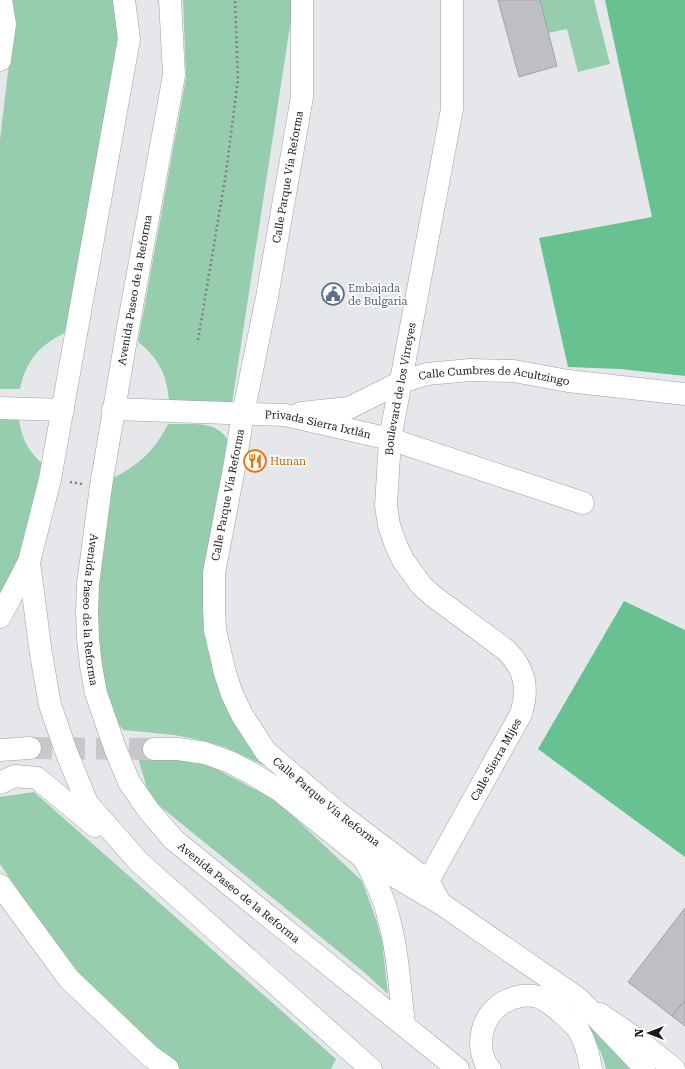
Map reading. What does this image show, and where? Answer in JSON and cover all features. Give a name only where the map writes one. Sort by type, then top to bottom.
[{"type":"main road","points":[[0,60],[5,24],[1,0]]},
{"type":"main road","points":[[0,618],[29,562],[50,479],[129,39],[124,0]]},
{"type":"main road","name":"Avenida Paseo de la Reforma","points":[[170,0],[174,75],[113,409],[88,584],[88,639],[96,693],[115,748],[129,782],[149,811],[174,840],[458,1069]]},
{"type":"main road","name":"Calle Parque Vía Reforma","points":[[302,0],[302,97],[267,297],[243,414],[214,573],[214,608],[216,630],[223,666],[232,694],[245,721],[266,752],[336,812],[428,881],[440,903]]},
{"type":"main road","name":"Boulevard de los Virreyes","points":[[452,0],[452,109],[390,440],[386,506],[389,525],[395,543],[403,560],[421,585],[433,596],[494,640]]},
{"type":"main road","name":"Calle Cumbres de Acultzingo","points":[[286,415],[349,408],[401,382],[427,374],[470,370],[507,371],[568,381],[685,394]]},
{"type":"main road","points":[[0,408],[63,410]]},
{"type":"main road","name":"Privada Sierra Ixtlán","points":[[113,409],[286,415],[390,440],[584,503]]},
{"type":"main road","points":[[29,562],[41,654],[50,705],[66,751],[87,803],[140,862]]},
{"type":"main road","name":"Calle Sierra Mijes","points":[[428,881],[521,714],[525,690],[524,678],[520,667],[514,658],[494,640]]},
{"type":"main road","points":[[0,750],[30,748]]},
{"type":"main road","points":[[154,749],[178,749],[205,753],[230,762],[279,790],[362,857],[440,903],[631,1035],[674,1069]]},
{"type":"main road","points":[[0,783],[15,776],[37,778],[140,862],[362,1066]]},
{"type":"main road","points":[[362,857],[379,890],[389,918],[394,940],[404,1025]]},
{"type":"main road","points":[[0,885],[70,980],[150,1056],[168,1069]]},
{"type":"main road","points":[[490,1069],[481,1049],[482,1034],[486,1020],[496,1008],[507,1000],[526,996],[544,999],[572,1022],[580,1032],[586,1044],[591,1069]]},
{"type":"main road","points":[[579,999],[644,1069]]},
{"type":"path","points":[[198,340],[226,173],[238,79],[235,0]]},
{"type":"path","points":[[50,479],[101,486]]},
{"type":"green space","points":[[10,0],[113,0],[119,35],[65,333],[48,343],[35,355],[26,370],[20,389],[0,389],[0,140],[13,29]]},
{"type":"green space","points":[[183,0],[294,0],[232,403],[169,400],[166,382],[160,367],[151,354],[138,342],[186,78]]},
{"type":"green space","points":[[540,0],[594,0],[610,64],[578,72],[567,29],[548,33]]},
{"type":"green space","points":[[605,0],[685,0],[685,376],[620,369],[568,367],[539,238],[652,217]]},
{"type":"green space","points":[[0,419],[19,420],[27,445],[34,456],[44,465],[20,557],[0,597]]},
{"type":"green space","points":[[168,424],[201,424],[209,426],[223,433],[228,440],[208,608],[271,769],[224,747],[200,740],[174,735],[124,730],[113,720],[98,665],[95,585],[113,478],[130,468],[145,456],[158,441]]},
{"type":"green space","points":[[624,601],[685,630],[685,857],[538,749]]},
{"type":"green space","points":[[137,755],[205,763],[277,801],[362,881],[377,922],[382,942],[388,994],[365,973],[150,798]]},
{"type":"green space","points":[[34,792],[336,1059],[331,1069],[180,1069],[78,978],[0,864],[0,797]]},
{"type":"green space","points":[[593,1025],[635,1069],[606,1069],[598,1047],[586,1027]]},
{"type":"building","points":[[498,0],[540,0],[557,66],[519,77]]},
{"type":"building","points":[[685,908],[685,1000],[672,1016],[628,982]]},
{"type":"building","points":[[685,1000],[685,1026],[672,1016]]},
{"type":"tunnel","points":[[30,748],[154,749]]},
{"type":"place","name":"Embajada de Bulgaria","points":[[333,294]]},
{"type":"place","name":"Hunan","points":[[255,461]]}]
